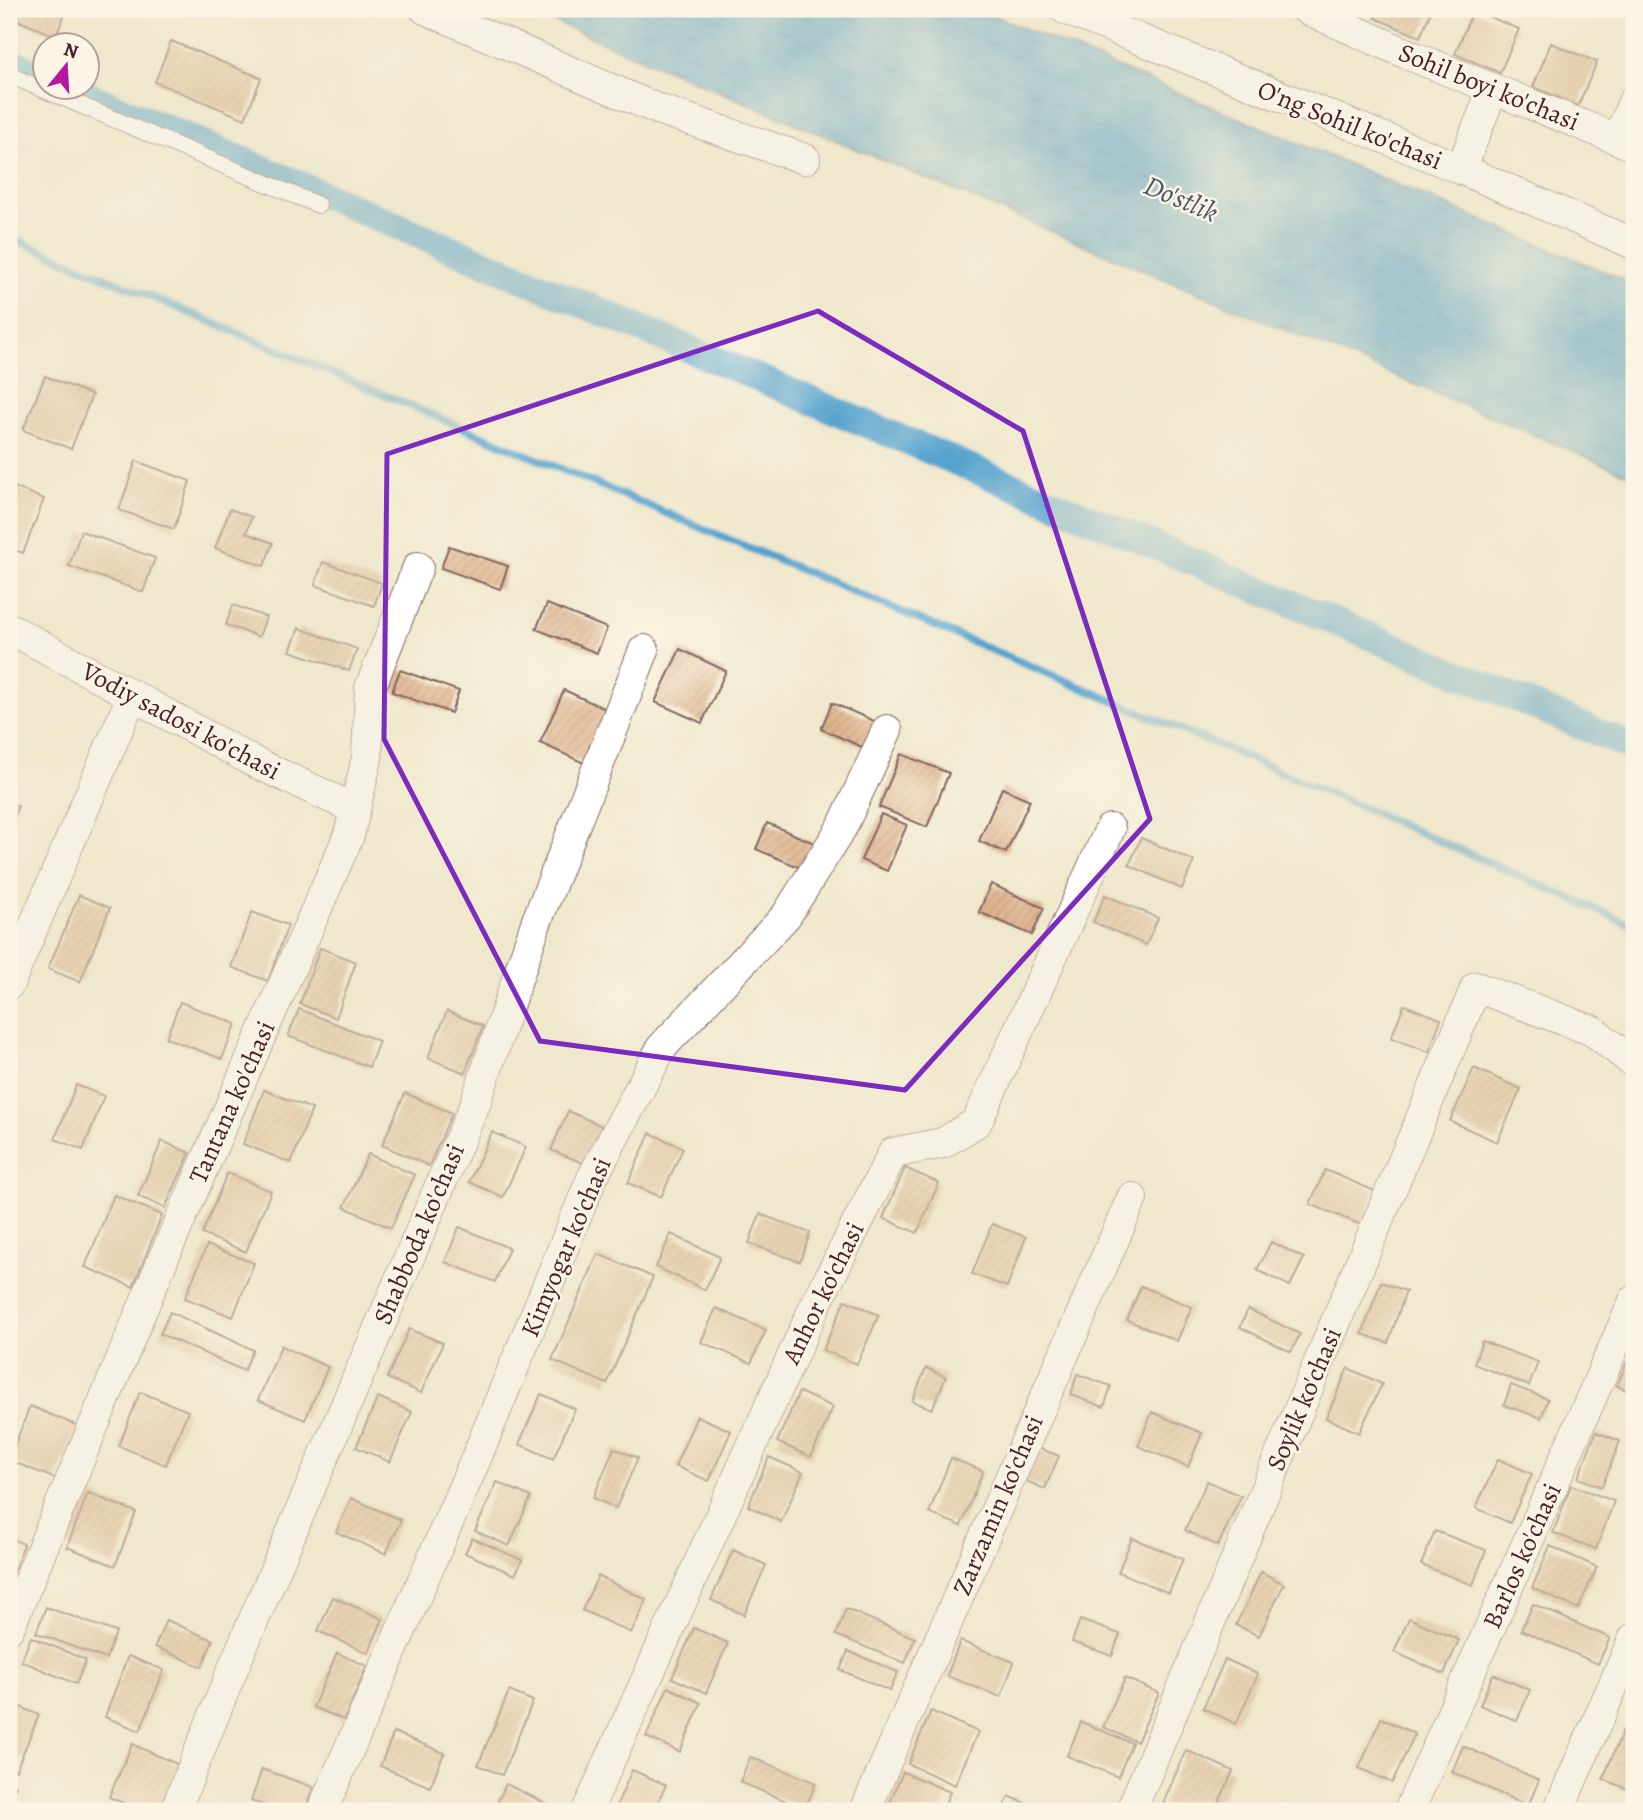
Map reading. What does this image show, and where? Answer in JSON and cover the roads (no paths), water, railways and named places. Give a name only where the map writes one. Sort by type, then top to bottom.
[{"type":"street","points":[[425,9],[655,108],[805,159]]},
{"type":"street","name":"O'ng Sohil ko'chasi","points":[[1065,9],[1461,169],[1634,244]]},
{"type":"street","name":"Sohil boyi ko'chasi","points":[[1306,9],[1493,89],[1626,142]]},
{"type":"street","points":[[1461,169],[1493,89]]},
{"type":"street","points":[[1626,142],[1634,100]]},
{"type":"street","name":"Tantana ko'chasi","points":[[9,1628],[164,1256],[349,835],[367,758],[370,688],[418,567]]},
{"type":"street","name":"Vodiy sadosi ko'chasi","points":[[9,628],[256,763],[355,809]]},
{"type":"street","name":"Shabboda ko'chasi","points":[[175,1811],[234,1666],[475,1104],[536,923],[644,650]]},
{"type":"street","points":[[9,984],[132,696]]},
{"type":"street","name":"Kimyogar ko'chasi","points":[[321,1811],[475,1461],[592,1178],[662,1047],[786,916],[842,827],[887,730]]},
{"type":"street","name":"Anhor ko'chasi","points":[[587,1811],[814,1306],[893,1153],[943,1143],[978,1122],[1110,829]]},
{"type":"street","name":"Soylik ko'chasi","points":[[1131,1811],[1476,987],[1593,1031],[1634,1063]]},
{"type":"street","name":"Zarzamin ko'chasi","points":[[865,1811],[1132,1198]]},
{"type":"street","name":"Barlos ko'chasi","points":[[1409,1811],[1634,1301]]},
{"type":"street","points":[[1558,1811],[1634,1638]]},
{"type":"lane","points":[[9,75],[318,205]]},
{"type":"water","name":"Do'stlik","points":[[524,9],[979,9],[1634,284],[1634,477]]},
{"type":"waterway","points":[[9,61],[32,71]]},
{"type":"waterway","points":[[102,101],[1634,748]]},
{"type":"waterway","points":[[9,237],[1244,756],[1634,926]]}]
